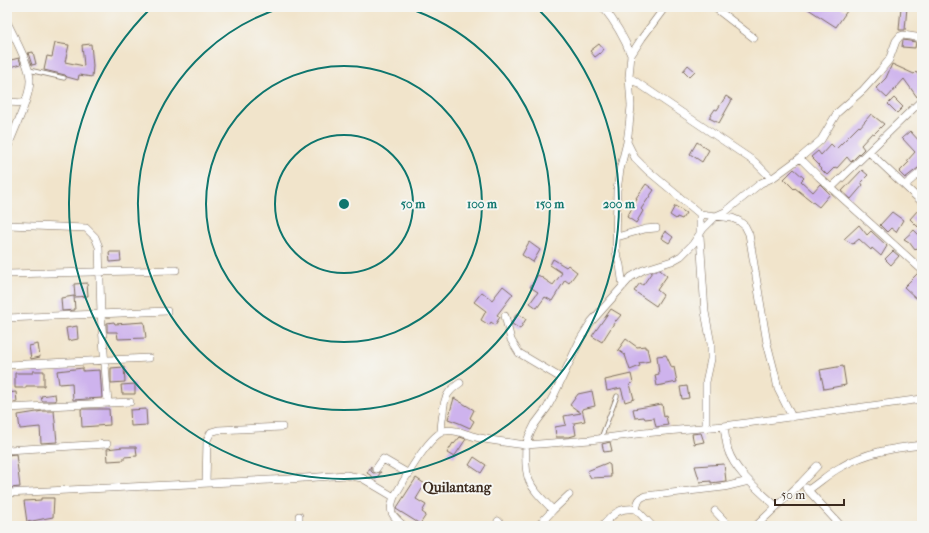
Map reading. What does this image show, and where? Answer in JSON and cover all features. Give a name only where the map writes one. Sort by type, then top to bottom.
[{"type":"street","points":[[603,7],[615,22],[625,40],[631,56]]},
{"type":"street","points":[[623,286],[620,265],[616,252],[617,190],[627,142],[631,106],[629,77],[631,56],[642,38],[665,7]]},
{"type":"street","points":[[714,7],[754,38]]},
{"type":"street","points":[[7,22],[28,70],[30,80],[28,94],[7,149]]},
{"type":"street","points":[[553,510],[533,489],[526,475],[526,445],[536,424],[555,393],[581,338],[591,322],[606,307],[631,277],[643,270],[672,261],[681,256],[700,236],[703,229],[716,216],[725,212],[761,183],[800,158],[821,140],[837,113],[863,90],[889,60],[896,41],[900,36],[903,35],[922,38]]},
{"type":"street","points":[[629,77],[755,162],[771,178]]},
{"type":"street","points":[[831,188],[922,100]]},
{"type":"street","points":[[7,102],[25,103]]},
{"type":"street","points":[[627,142],[635,158],[647,170],[700,214],[732,218],[745,226],[749,234],[767,343],[776,374],[778,389],[792,417]]},
{"type":"street","points":[[869,152],[922,202]]},
{"type":"street","points":[[800,158],[922,270]]},
{"type":"street","points":[[905,185],[922,171]]},
{"type":"street","points":[[700,214],[705,312],[711,344],[711,359],[706,382],[706,427]]},
{"type":"street","points":[[7,225],[86,228],[95,237],[99,247],[101,314],[108,403]]},
{"type":"street","points":[[617,237],[645,229],[656,228]]},
{"type":"street","points":[[7,274],[176,270]]},
{"type":"street","points":[[7,318],[167,311]]},
{"type":"street","points":[[505,316],[511,340],[519,353],[561,378]]},
{"type":"street","points":[[7,366],[149,358]]},
{"type":"street","points":[[441,433],[444,402],[451,389],[460,383]]},
{"type":"street","points":[[404,526],[393,516],[391,508],[394,497],[429,442],[445,431],[454,431],[479,438],[526,445],[724,426],[922,399]]},
{"type":"street","points":[[7,408],[130,402]]},
{"type":"street","points":[[724,426],[729,451],[734,463],[749,481],[776,506]]},
{"type":"street","points":[[206,483],[207,440],[211,432],[218,430],[282,427]]},
{"type":"street","points":[[7,450],[107,444]]},
{"type":"street","points":[[808,490],[842,466],[855,460],[878,451],[922,445]]},
{"type":"street","points":[[376,469],[384,459],[409,474]]},
{"type":"street","points":[[756,526],[817,466]]},
{"type":"street","points":[[7,493],[346,475],[362,478],[394,497]]},
{"type":"street","points":[[636,509],[641,497],[645,496],[724,487],[749,481]]},
{"type":"street","points":[[801,483],[841,526]]},
{"type":"street","points":[[538,526],[569,495]]},
{"type":"street","points":[[602,526],[621,509],[636,509],[652,526]]},
{"type":"street","points":[[715,511],[729,526]]},
{"type":"street","points":[[299,516],[299,526]]},
{"type":"lane","points":[[28,70],[64,78]]},
{"type":"lane","points":[[601,438],[617,396]]},
{"type":"building","points":[[805,7],[840,7],[847,11],[836,27]]},
{"type":"building","points":[[901,7],[907,7],[905,30],[899,30]]},
{"type":"building","points":[[903,40],[916,42],[915,48],[902,47]]},
{"type":"building","points":[[55,43],[69,45],[65,62],[84,66],[82,45],[91,44],[93,66],[92,77],[79,75],[78,80],[44,70],[47,56],[52,57]]},
{"type":"building","points":[[599,44],[604,50],[595,57],[590,51]]},
{"type":"building","points":[[33,52],[36,64],[32,65],[28,53]]},
{"type":"building","points":[[19,58],[21,64],[7,68],[7,61]]},
{"type":"building","points":[[892,64],[914,74],[916,72],[922,80],[922,91],[917,97],[904,79],[887,98],[876,88],[886,78]]},
{"type":"building","points":[[688,65],[695,71],[689,77],[683,71]]},
{"type":"building","points":[[726,96],[732,100],[719,123],[709,118],[715,109],[717,110]]},
{"type":"building","points":[[894,98],[903,107],[897,113],[888,104]]},
{"type":"building","points":[[871,114],[884,124],[874,134],[872,133],[861,145],[864,149],[851,162],[847,157],[837,168],[835,167],[827,175],[811,157],[818,151],[821,155],[831,144],[836,149],[859,126],[860,127]]},
{"type":"building","points":[[910,131],[922,144],[922,165],[905,178],[899,172],[909,162],[907,161],[915,152],[902,138]]},
{"type":"building","points":[[697,142],[709,150],[702,162],[690,154]]},
{"type":"building","points":[[794,169],[804,178],[801,181],[813,192],[820,184],[830,194],[819,207],[795,188],[794,189],[784,179]]},
{"type":"building","points":[[862,170],[868,175],[861,182],[863,185],[851,199],[842,191]]},
{"type":"building","points":[[646,184],[654,190],[641,209],[643,211],[636,223],[627,217],[637,199],[636,198]]},
{"type":"building","points":[[675,206],[686,213],[682,219],[677,217],[676,219],[670,215]]},
{"type":"building","points":[[918,210],[922,214],[922,217],[918,227],[910,219]]},
{"type":"building","points":[[892,212],[903,220],[896,232],[891,228],[887,232],[880,225]]},
{"type":"building","points":[[859,225],[867,235],[871,231],[887,246],[881,256],[872,248],[871,250],[859,239],[853,244],[844,239]]},
{"type":"building","points":[[914,230],[922,238],[922,243],[915,250],[909,242],[904,239]]},
{"type":"building","points":[[665,231],[673,237],[669,243],[661,238]]},
{"type":"building","points":[[529,242],[540,250],[533,262],[522,255]]},
{"type":"building","points":[[893,251],[899,256],[891,265],[885,259]]},
{"type":"building","points":[[109,252],[120,252],[121,261],[110,262]]},
{"type":"building","points":[[553,259],[566,267],[568,265],[577,272],[569,283],[565,280],[552,301],[545,297],[537,308],[530,303],[538,292],[530,287],[538,275],[553,285],[562,273],[550,265]]},
{"type":"building","points":[[660,270],[667,276],[657,290],[663,295],[656,306],[634,291],[640,283],[643,285],[652,272]]},
{"type":"building","points":[[918,273],[922,275],[922,293],[917,299],[904,287]]},
{"type":"building","points":[[87,283],[88,296],[75,297],[74,284]]},
{"type":"building","points":[[503,286],[513,294],[497,315],[500,317],[495,325],[491,322],[489,325],[481,320],[486,311],[474,302],[482,292],[492,300]]},
{"type":"building","points":[[74,296],[75,310],[62,311],[61,298]]},
{"type":"building","points":[[611,309],[621,315],[616,320],[602,342],[592,336]]},
{"type":"building","points":[[517,313],[526,319],[520,329],[512,324]]},
{"type":"building","points":[[114,322],[115,324],[144,322],[146,338],[118,339],[117,332],[107,332],[107,323]]},
{"type":"building","points":[[77,326],[78,339],[68,341],[66,328]]},
{"type":"building","points":[[626,339],[637,347],[645,346],[645,348],[647,348],[650,361],[639,363],[640,366],[630,370],[625,355],[618,350]]},
{"type":"building","points":[[38,344],[40,357],[31,359],[29,346]]},
{"type":"building","points":[[666,355],[672,368],[674,367],[677,382],[657,386],[655,375],[659,374],[657,356]]},
{"type":"building","points":[[843,366],[846,385],[824,389],[820,370]]},
{"type":"building","points":[[124,367],[125,382],[111,383],[111,368]]},
{"type":"building","points":[[83,368],[83,371],[100,370],[102,398],[73,400],[72,383],[59,384],[57,371]]},
{"type":"building","points":[[33,371],[44,371],[44,386],[26,386],[26,388],[15,388],[15,373],[33,373]]},
{"type":"building","points":[[631,374],[633,383],[630,384],[634,399],[625,402],[621,388],[607,391],[605,380]]},
{"type":"building","points":[[135,384],[135,394],[122,394],[121,385]]},
{"type":"building","points":[[687,386],[689,398],[682,399],[680,387]]},
{"type":"building","points":[[592,391],[595,406],[582,409],[585,421],[574,423],[576,435],[569,437],[556,437],[555,427],[566,425],[564,416],[581,413],[570,405],[578,394]]},
{"type":"building","points":[[16,392],[17,402],[7,403],[7,393]]},
{"type":"building","points":[[55,394],[56,401],[42,401],[41,396]]},
{"type":"building","points":[[454,398],[474,410],[470,418],[474,421],[470,428],[448,419]]},
{"type":"building","points":[[662,404],[664,417],[666,416],[668,425],[656,427],[654,418],[635,418],[633,409]]},
{"type":"building","points":[[81,409],[109,409],[110,425],[82,427]]},
{"type":"building","points":[[146,409],[147,425],[131,426],[130,410]]},
{"type":"building","points":[[43,411],[54,411],[57,442],[41,443],[40,427],[20,429],[18,415]]},
{"type":"building","points":[[701,433],[704,442],[694,444],[692,434]]},
{"type":"building","points":[[460,437],[466,439],[454,457],[447,453],[453,443],[454,444]]},
{"type":"building","points":[[610,442],[612,451],[604,452],[602,444]]},
{"type":"building","points":[[136,447],[137,456],[124,457],[124,460],[108,461],[107,449]]},
{"type":"building","points":[[16,454],[20,487],[10,488],[9,482],[7,482],[7,455]]},
{"type":"building","points":[[474,457],[486,465],[481,473],[469,465]]},
{"type":"building","points":[[607,463],[610,465],[611,477],[591,478],[587,471]]},
{"type":"building","points":[[724,464],[726,481],[711,483],[711,481],[700,482],[695,466]]},
{"type":"building","points":[[371,466],[371,471],[373,473],[381,472],[376,479],[367,473]]},
{"type":"building","points":[[416,478],[425,484],[416,499],[426,505],[422,512],[426,515],[420,524],[396,509]]},
{"type":"building","points":[[41,498],[54,498],[53,517],[27,522],[24,501],[41,500]]},
{"type":"district","name":"Quilantang","points":[[457,487]]}]
